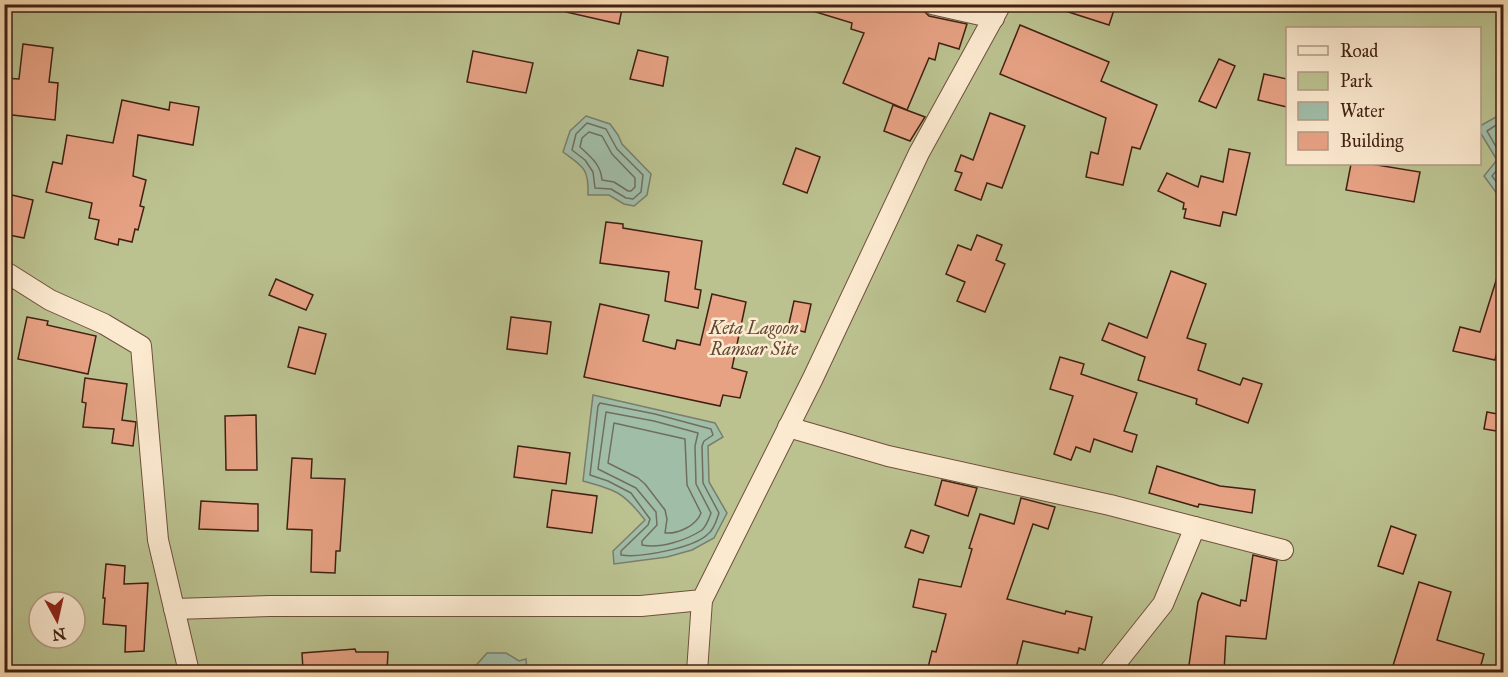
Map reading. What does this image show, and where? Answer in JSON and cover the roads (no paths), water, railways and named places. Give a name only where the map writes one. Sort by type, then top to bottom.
[{"type":"street","points":[[697,672],[702,600],[788,427],[919,153],[998,11],[932,4]]},
{"type":"street","points":[[4,271],[51,300],[104,324],[141,346],[158,540],[189,672]]},
{"type":"street","points":[[788,427],[888,456],[1110,505],[1283,550]]},
{"type":"street","points":[[1109,672],[1163,604],[1195,527]]},
{"type":"street","points":[[174,609],[270,606],[641,606],[702,600]]},
{"type":"water","points":[[1503,113],[1503,202],[1484,176],[1497,160],[1481,134],[1481,125]]},
{"type":"water","points":[[586,116],[610,124],[622,144],[651,174],[647,195],[634,206],[624,204],[609,195],[588,195],[584,169],[563,152],[570,131]]},
{"type":"water","points":[[593,395],[715,423],[723,437],[708,446],[709,482],[727,513],[714,538],[692,550],[667,557],[614,564],[613,551],[645,520],[619,494],[583,481]]},
{"type":"water","points":[[487,653],[506,653],[519,661],[526,659],[527,672],[470,672]]},
{"type":"park label","name":"Keta Lagoon Ramsar Site","points":[[754,338]]}]
